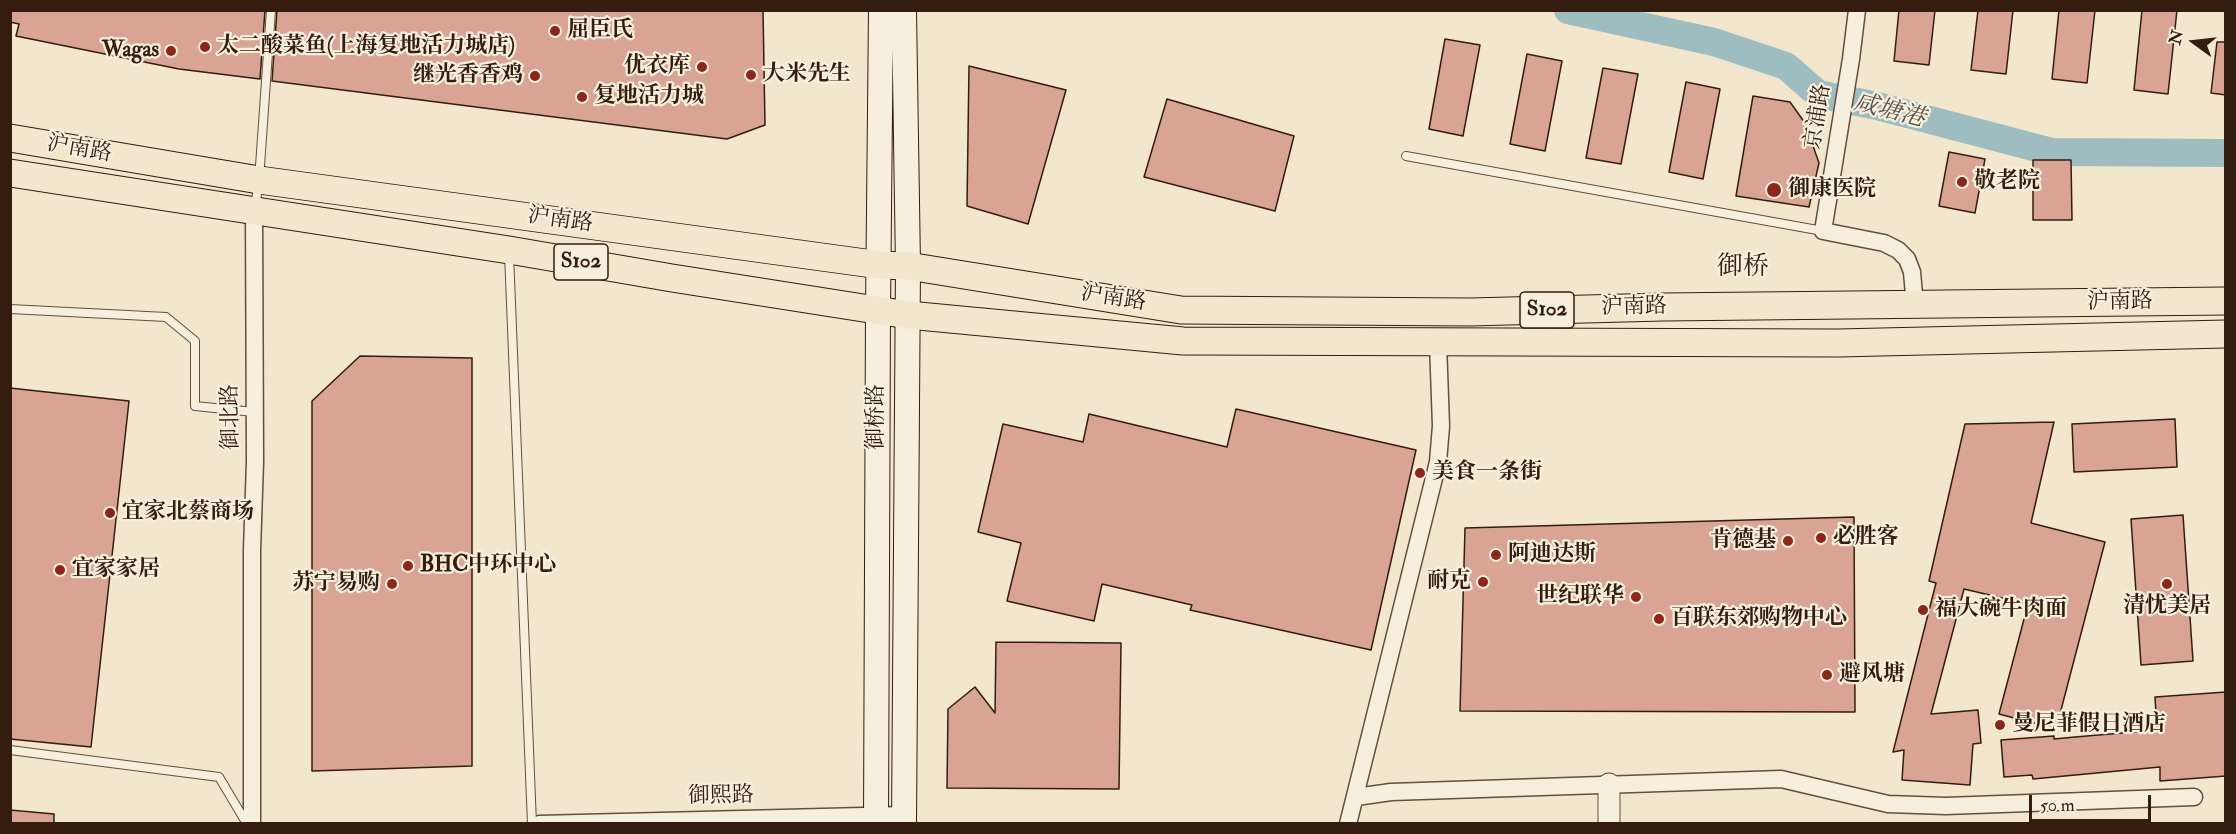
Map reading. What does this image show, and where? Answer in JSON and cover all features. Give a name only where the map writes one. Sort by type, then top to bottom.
[{"type":"main road","name":"御桥路","points":[[876,819],[882,10]]},
{"type":"main road","name":"御桥路","points":[[904,10],[908,266],[904,819]]},
{"type":"main road","name":"沪南路","points":[[10,138],[259,180],[880,265],[908,266],[1181,309],[1470,312],[2222,301]]},
{"type":"main road","name":"沪南路","points":[[10,173],[509,250],[908,315],[1183,341],[1838,344],[2222,334]]},
{"type":"street","name":"京浦路","points":[[1823,231],[1857,10]]},
{"type":"street","name":"御北路","points":[[250,824],[255,462],[254,211]]},
{"type":"street","points":[[1823,231],[1884,243],[1898,250],[1907,259],[1912,272],[1916,306]]},
{"type":"street","points":[[1348,824],[1438,462],[1441,426],[1438,343]]},
{"type":"street","points":[[1356,797],[1391,792],[1781,779],[1888,804],[1946,806],[2194,797]]},
{"type":"street","points":[[1609,784],[1610,824]]},
{"type":"street","name":"御熙路","points":[[538,824],[904,819]]},
{"type":"lane","name":"御北路","points":[[254,211],[259,180],[271,10]]},
{"type":"lane","points":[[1406,156],[1823,231]]},
{"type":"lane","points":[[509,250],[532,824]]},
{"type":"lane","points":[[10,309],[166,317],[195,341],[195,406],[254,412]]},
{"type":"lane","points":[[10,750],[219,777],[250,824]]},
{"type":"building","points":[[10,10],[265,10],[260,79],[179,69],[16,36],[19,24],[10,22]]},
{"type":"building","name":"复地活力城","points":[[277,10],[763,10],[765,125],[727,139],[272,81]]},
{"type":"building","points":[[1899,10],[1935,10],[1929,65],[1894,61]]},
{"type":"building","points":[[1978,10],[2013,10],[2006,74],[1971,70]]},
{"type":"building","points":[[2059,10],[2095,10],[2087,83],[2052,79]]},
{"type":"building","points":[[2142,10],[2177,10],[2168,94],[2134,90]]},
{"type":"building","points":[[1445,39],[1480,45],[1463,136],[1429,129]]},
{"type":"building","points":[[2217,42],[2226,42],[2226,95],[2211,93]]},
{"type":"building","points":[[1527,54],[1562,61],[1545,151],[1510,144]]},
{"type":"building","points":[[969,66],[1066,90],[1028,224],[967,206]]},
{"type":"building","points":[[1603,68],[1638,74],[1621,164],[1586,158]]},
{"type":"building","points":[[1686,82],[1720,89],[1703,179],[1669,172]]},
{"type":"building","name":"御康医院","points":[[1753,96],[1790,102],[1805,123],[1819,163],[1809,207],[1736,196]]},
{"type":"building","points":[[1167,99],[1294,136],[1275,211],[1144,177]]},
{"type":"building","name":"敬老院","points":[[1949,152],[1985,159],[1975,213],[1939,206]]},
{"type":"building","points":[[2033,160],[2071,160],[2072,220],[2033,220]]},
{"type":"building","name":"苏宁易购","points":[[360,356],[472,358],[472,766],[312,771],[312,401]]},
{"type":"building","name":"宜家家居","points":[[10,388],[129,401],[91,747],[10,739]]},
{"type":"building","points":[[1236,409],[1416,450],[1371,650],[1190,610],[1192,605],[1102,584],[1094,621],[1007,601],[1021,543],[978,532],[1003,424],[1083,442],[1089,414],[1227,447]]},
{"type":"building","points":[[2175,419],[2177,467],[2074,472],[2072,424]]},
{"type":"building","points":[[2054,422],[2031,523],[2105,542],[2056,729],[1999,714],[2028,604],[1964,589],[1931,714],[1978,710],[1981,743],[1973,744],[1970,785],[1902,780],[1904,750],[1893,752],[1936,583],[1929,581],[1965,424]]},
{"type":"building","points":[[2183,515],[2193,661],[2141,665],[2131,519]]},
{"type":"building","name":"百联东郊购物中心","points":[[1854,517],[1855,712],[1460,711],[1465,528]]},
{"type":"building","points":[[996,642],[1121,643],[1119,789],[947,788],[948,709],[975,687],[995,713]]},
{"type":"building","points":[[2226,692],[2226,776],[2160,781],[2160,767],[2033,779],[2032,775],[2004,777],[2001,740],[2054,736],[2054,739],[2157,730],[2155,697]]},
{"type":"building","points":[[10,810],[54,814],[54,824],[10,824]]},
{"type":"waterway","name":"咸塘港","points":[[1568,10],[1714,42],[1786,66],[1818,94],[1877,106],[2052,152],[2226,153]]},
{"type":"place","name":"屈臣氏","points":[[555,31]]},
{"type":"place","name":"太二酸菜鱼(上海复地活力城店)","points":[[205,47]]},
{"type":"place","name":"Wagas","points":[[171,51]]},
{"type":"place","name":"优衣库","points":[[702,67]]},
{"type":"place","name":"大米先生","points":[[751,75]]},
{"type":"place","name":"继光香香鸡","points":[[535,76]]},
{"type":"place","name":"复地活力城","points":[[582,97]]},
{"type":"place","name":"敬老院","points":[[1962,182]]},
{"type":"place","name":"御康医院","points":[[1774,190]]},
{"type":"place","name":"美食一条街","points":[[1420,473]]},
{"type":"place","name":"宜家北蔡商场","points":[[110,513]]},
{"type":"place","name":"必胜客","points":[[1821,538]]},
{"type":"place","name":"肯德基","points":[[1788,541]]},
{"type":"place","name":"阿迪达斯","points":[[1496,555]]},
{"type":"place","name":"BHC中环中心","points":[[408,566]]},
{"type":"place","name":"宜家家居","points":[[60,570]]},
{"type":"place","name":"耐克","points":[[1483,582]]},
{"type":"place","name":"苏宁易购","points":[[392,584]]},
{"type":"place","name":"清忧美居","points":[[2167,584]]},
{"type":"place","name":"世纪联华","points":[[1636,597]]},
{"type":"place","name":"福大碗牛肉面","points":[[1923,610]]},
{"type":"place","name":"百联东郊购物中心","points":[[1659,619]]},
{"type":"place","name":"避风塘","points":[[1827,675]]},
{"type":"place","name":"曼尼菲假日酒店","points":[[2000,725]]},
{"type":"district","name":"御桥","points":[[1743,268]]}]
